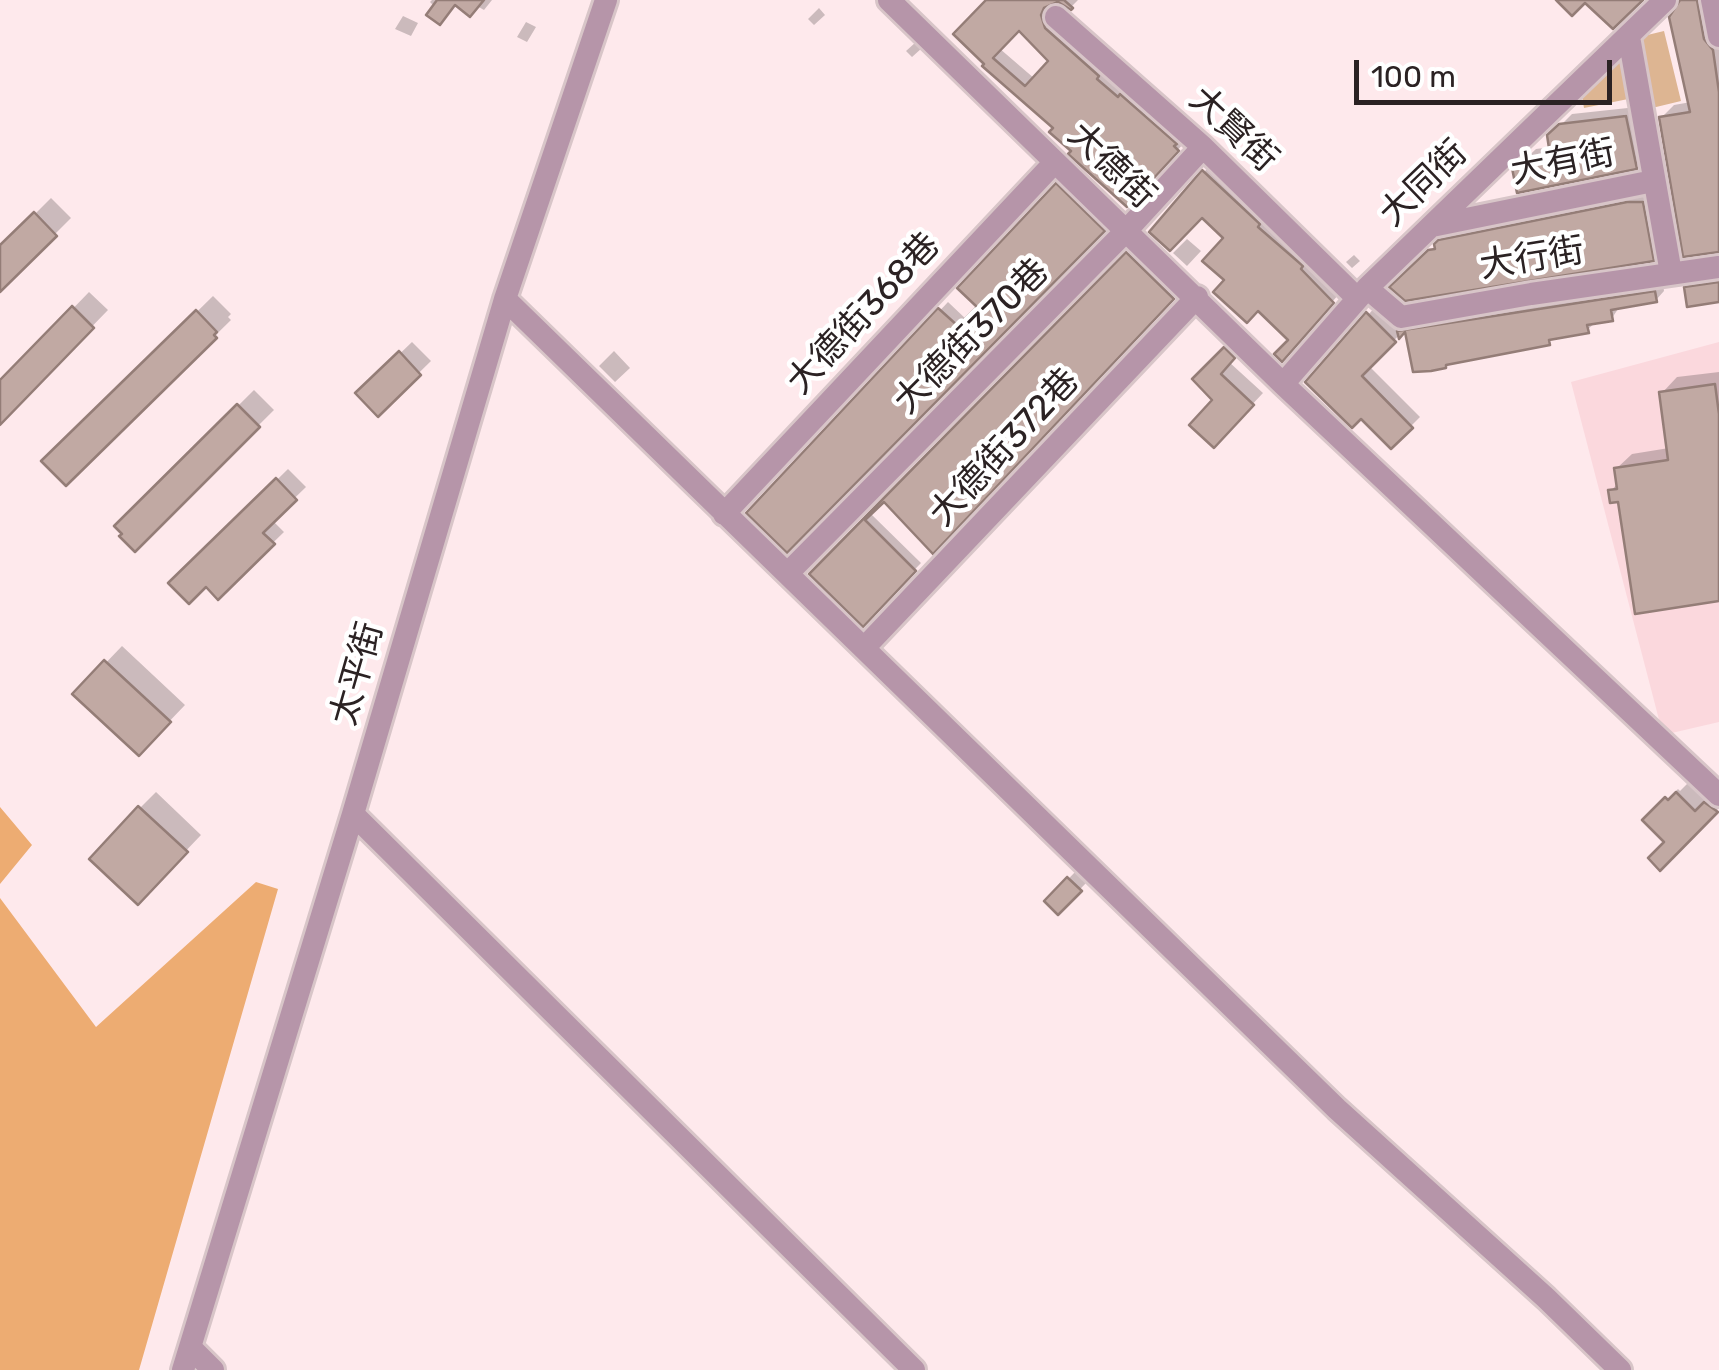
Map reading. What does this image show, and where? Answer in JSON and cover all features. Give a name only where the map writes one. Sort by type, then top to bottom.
[{"type":"street","name":"太平街","points":[[187,1359],[504,299],[606,0]]},
{"type":"street","name":"大德街","points":[[889,0],[1283,384],[1719,795]]},
{"type":"street","points":[[1712,0],[1719,36]]},
{"type":"street","name":"大同街","points":[[1283,384],[1362,293],[1661,1]]},
{"type":"street","name":"大賢街","points":[[1056,17],[1362,293]]},
{"type":"street","points":[[1628,37],[1671,273]]},
{"type":"street","name":"大德街370巷","points":[[788,573],[1203,148]]},
{"type":"street","name":"大德街368巷","points":[[724,514],[1056,162]]},
{"type":"street","name":"大有街","points":[[1428,227],[1654,181]]},
{"type":"street","name":"大行街","points":[[1362,293],[1402,316],[1719,267]]},
{"type":"street","name":"大德街372巷","points":[[865,647],[1196,297]]},
{"type":"street","points":[[504,299],[1337,1109],[1620,1370]]},
{"type":"street","points":[[353,814],[914,1370]]},
{"type":"street","points":[[187,1359],[214,1370]]},
{"type":"shaded area","points":[[1664,31],[1681,101],[1652,108],[1635,38]]},
{"type":"shaded area","points":[[1624,51],[1633,98],[1584,108],[1581,91]]},
{"type":"shaded area","points":[[1719,342],[1719,722],[1663,735],[1571,382]]},
{"type":"shaded area","points":[[0,807],[32,845],[0,884]]},
{"type":"shaded area","points":[[256,882],[278,889],[139,1370],[0,1370],[0,898],[96,1027]]},
{"type":"building","points":[[437,0],[484,0],[470,17],[455,5],[440,25],[426,15]]},
{"type":"building","points":[[986,0],[1064,0],[1071,10],[1058,2],[1044,8],[1041,15],[1045,28],[1099,76],[1097,79],[1177,144],[1174,146],[1179,151],[1127,207],[1068,154],[1071,151],[1049,132],[1053,128],[982,66],[953,34]],"holes":[[[1019,31],[1048,61],[1025,86],[993,58]]]},
{"type":"building","points":[[1556,0],[1643,0],[1613,29],[1585,3],[1572,16]]},
{"type":"building","points":[[1680,0],[1697,0],[1704,39],[1713,50],[1719,92],[1719,252],[1683,257],[1659,117],[1690,112],[1669,17]]},
{"type":"building","points":[[1626,116],[1637,169],[1517,193],[1512,168],[1522,159],[1550,155],[1547,135],[1559,124]]},
{"type":"building","points":[[1202,170],[1303,266],[1301,269],[1334,303],[1282,362],[1274,354],[1288,340],[1258,311],[1247,323],[1213,292],[1224,280],[1202,261],[1223,238],[1202,218],[1170,251],[1149,232]]},
{"type":"building","points":[[1056,183],[1105,231],[787,553],[746,513],[938,308],[958,326],[977,307],[957,288]]},
{"type":"building","points":[[1643,202],[1654,261],[1405,301],[1389,287],[1428,250],[1435,249],[1438,240]]},
{"type":"building","points":[[34,212],[57,236],[0,292],[0,245]]},
{"type":"building","points":[[1126,252],[1174,299],[933,554],[884,502],[865,520],[916,571],[863,627],[809,574]]},
{"type":"building","points":[[1719,282],[1719,302],[1687,307],[1684,287]]},
{"type":"building","points":[[1655,291],[1657,302],[1611,310],[1613,321],[1587,325],[1589,333],[1431,371],[1413,372],[1405,332],[1399,339],[1397,331]]},
{"type":"building","points":[[72,306],[94,328],[0,425],[0,380]]},
{"type":"building","points":[[196,310],[217,332],[217,338],[66,486],[41,461]]},
{"type":"building","points":[[1366,312],[1396,342],[1362,376],[1413,428],[1391,449],[1361,419],[1352,428],[1305,382]]},
{"type":"building","points":[[1224,347],[1235,358],[1221,374],[1254,405],[1214,448],[1189,425],[1212,400],[1192,379]]},
{"type":"building","points":[[399,351],[421,375],[378,417],[355,393]]},
{"type":"building","points":[[1715,384],[1719,414],[1719,601],[1635,614],[1618,502],[1610,503],[1608,490],[1617,489],[1614,468],[1668,460],[1659,392]]},
{"type":"building","points":[[237,404],[260,427],[135,552],[114,526]]},
{"type":"building","points":[[276,478],[297,500],[263,533],[275,544],[218,600],[206,587],[189,604],[168,583]]},
{"type":"building","points":[[104,660],[171,722],[139,756],[72,694]]},
{"type":"building","points":[[1676,792],[1695,811],[1704,802],[1718,812],[1660,871],[1648,858],[1664,842],[1642,820],[1665,797],[1668,800]]},
{"type":"building","points":[[138,806],[188,852],[138,905],[89,859]]},
{"type":"building","points":[[1067,877],[1082,891],[1058,915],[1044,901]]}]
